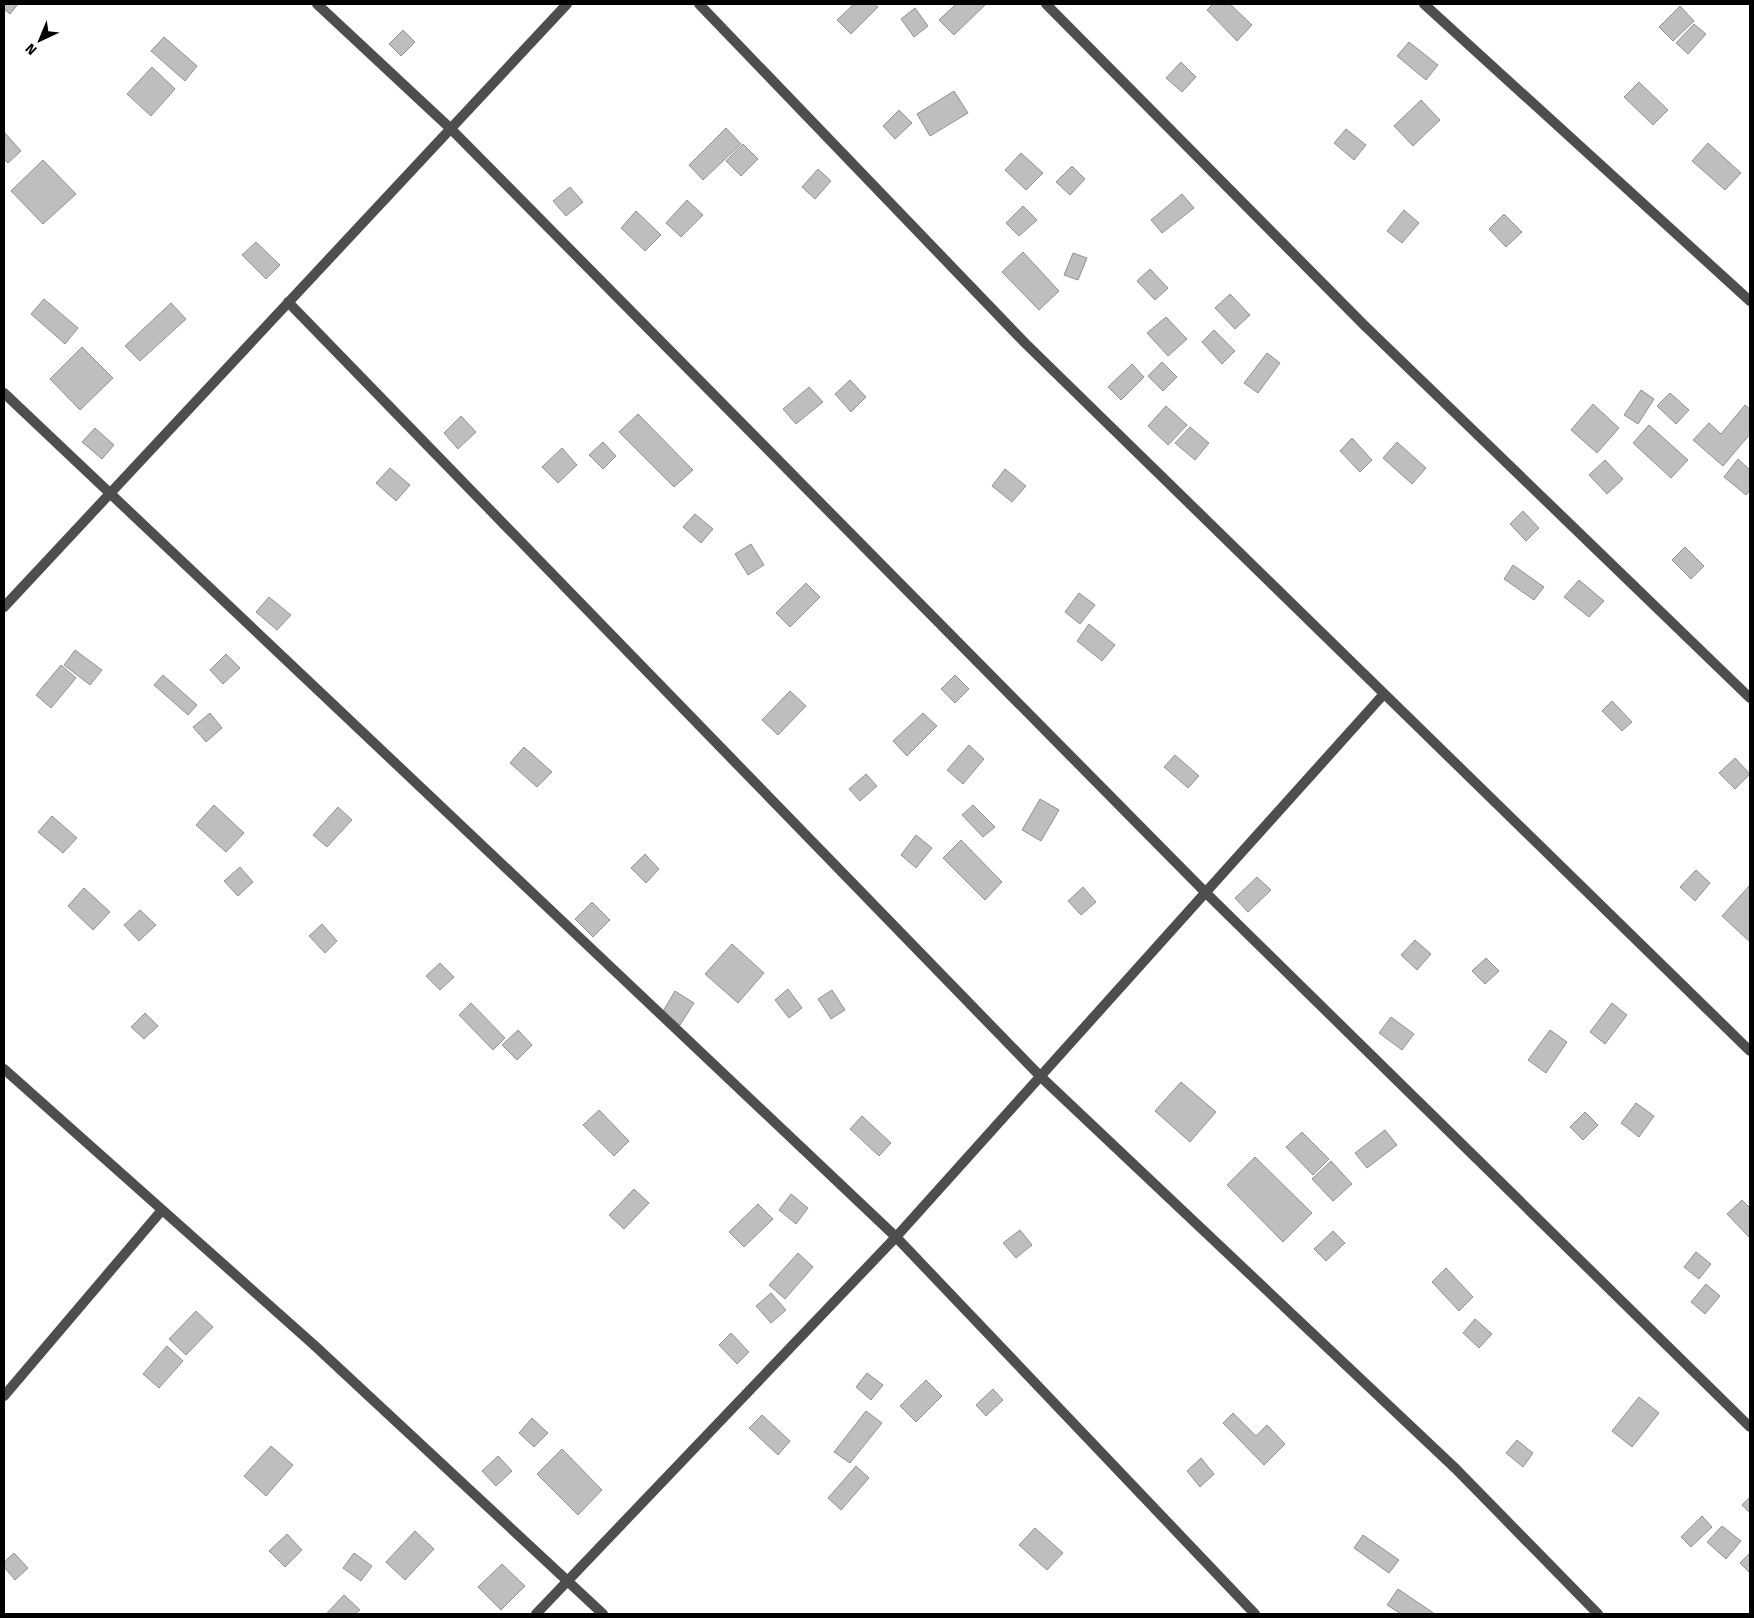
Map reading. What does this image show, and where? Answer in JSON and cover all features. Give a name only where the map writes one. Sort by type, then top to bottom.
[{"type":"street","points":[[316,4],[451,128],[1205,892],[1750,1426]]},
{"type":"street","points":[[4,607],[108,493],[568,4]]},
{"type":"street","points":[[699,4],[1025,344],[1750,1051]]},
{"type":"street","points":[[1046,4],[1364,324],[1750,698]]},
{"type":"street","points":[[1424,4],[1750,302]]},
{"type":"street","points":[[288,302],[1040,1076],[1449,1463],[1598,1614]]},
{"type":"street","points":[[4,393],[896,1237],[1255,1614]]},
{"type":"street","points":[[536,1614],[896,1237],[1383,695]]},
{"type":"street","points":[[4,1069],[314,1345],[603,1614]]},
{"type":"street","points":[[4,1396],[162,1210]]},
{"type":"building","points":[[4,4],[18,4],[10,14],[4,9]]},
{"type":"building","points":[[854,4],[874,4],[878,7],[851,34],[837,20]]},
{"type":"building","points":[[956,4],[986,4],[954,35],[939,20]]},
{"type":"building","points":[[1213,4],[1230,4],[1252,25],[1237,41],[1207,10]]},
{"type":"building","points":[[1680,6],[1694,21],[1673,41],[1659,27]]},
{"type":"building","points":[[915,8],[928,26],[914,37],[901,19]]},
{"type":"building","points":[[1694,24],[1706,34],[1688,54],[1676,43]]},
{"type":"building","points":[[403,30],[415,42],[401,56],[389,44]]},
{"type":"building","points":[[164,37],[197,66],[185,81],[151,51]]},
{"type":"building","points":[[1409,42],[1438,65],[1426,80],[1397,56]]},
{"type":"building","points":[[1181,62],[1196,77],[1182,92],[1166,78]]},
{"type":"building","points":[[152,67],[175,89],[151,116],[127,94]]},
{"type":"building","points":[[1639,82],[1668,110],[1653,125],[1624,97]]},
{"type":"building","points":[[954,91],[968,113],[930,136],[917,114]]},
{"type":"building","points":[[1421,100],[1440,120],[1413,146],[1394,126]]},
{"type":"building","points":[[899,110],[912,123],[895,139],[883,126]]},
{"type":"building","points":[[726,128],[741,144],[703,180],[689,165]]},
{"type":"building","points":[[1346,129],[1366,145],[1354,160],[1334,143]]},
{"type":"building","points":[[4,132],[21,151],[8,163],[4,159]]},
{"type":"building","points":[[1708,143],[1741,173],[1725,190],[1692,161]]},
{"type":"building","points":[[743,144],[758,159],[741,176],[726,161]]},
{"type":"building","points":[[1021,153],[1043,173],[1026,190],[1005,170]]},
{"type":"building","points":[[43,160],[76,194],[43,224],[11,191]]},
{"type":"building","points":[[1072,166],[1085,179],[1070,195],[1056,182]]},
{"type":"building","points":[[818,169],[831,181],[815,199],[802,187]]},
{"type":"building","points":[[570,187],[583,202],[566,216],[553,201]]},
{"type":"building","points":[[1182,194],[1194,208],[1162,233],[1151,220]]},
{"type":"building","points":[[687,200],[703,215],[681,237],[666,223]]},
{"type":"building","points":[[1023,206],[1037,220],[1019,236],[1006,223]]},
{"type":"building","points":[[1404,210],[1419,223],[1402,243],[1387,231]]},
{"type":"building","points":[[636,211],[661,235],[645,251],[621,228]]},
{"type":"building","points":[[1504,214],[1522,232],[1506,247],[1489,229]]},
{"type":"building","points":[[256,242],[280,265],[266,279],[242,255]]},
{"type":"building","points":[[1023,252],[1059,291],[1039,310],[1002,272]]},
{"type":"building","points":[[1073,253],[1087,258],[1078,280],[1064,275]]},
{"type":"building","points":[[1150,269],[1168,288],[1155,300],[1137,281]]},
{"type":"building","points":[[1230,294],[1250,315],[1235,329],[1215,308]]},
{"type":"building","points":[[44,299],[78,328],[65,344],[31,314]]},
{"type":"building","points":[[171,303],[186,319],[140,361],[125,346]]},
{"type":"building","points":[[1166,317],[1187,339],[1168,356],[1147,333]]},
{"type":"building","points":[[1214,330],[1235,351],[1222,364],[1202,342]]},
{"type":"building","points":[[82,347],[113,378],[80,410],[50,379]]},
{"type":"building","points":[[1267,353],[1280,363],[1258,393],[1244,383]]},
{"type":"building","points":[[1162,362],[1177,377],[1163,391],[1148,376]]},
{"type":"building","points":[[1132,364],[1144,377],[1121,400],[1108,387]]},
{"type":"building","points":[[850,380],[866,397],[851,412],[835,394]]},
{"type":"building","points":[[809,387],[823,402],[796,424],[783,409]]},
{"type":"building","points":[[1641,390],[1654,399],[1638,424],[1624,415]]},
{"type":"building","points":[[1670,393],[1689,410],[1676,424],[1657,406]]},
{"type":"building","points":[[1593,404],[1619,428],[1597,453],[1571,430]]},
{"type":"building","points":[[1745,405],[1750,409],[1750,434],[1723,466],[1693,440],[1709,423],[1721,434]]},
{"type":"building","points":[[1166,406],[1187,425],[1168,445],[1148,426]]},
{"type":"building","points":[[638,414],[693,470],[674,487],[619,432]]},
{"type":"building","points":[[461,416],[476,432],[458,449],[444,433]]},
{"type":"building","points":[[1649,425],[1688,460],[1671,478],[1633,443]]},
{"type":"building","points":[[1190,427],[1209,443],[1195,460],[1175,443]]},
{"type":"building","points":[[95,428],[114,445],[102,459],[82,442]]},
{"type":"building","points":[[1352,438],[1372,460],[1360,472],[1340,451]]},
{"type":"building","points":[[603,442],[616,456],[603,469],[589,455]]},
{"type":"building","points":[[1397,442],[1426,468],[1412,484],[1383,458]]},
{"type":"building","points":[[562,448],[577,465],[558,483],[542,467]]},
{"type":"building","points":[[1738,459],[1750,470],[1750,490],[1746,495],[1724,477]]},
{"type":"building","points":[[1605,460],[1623,479],[1607,494],[1589,475]]},
{"type":"building","points":[[390,468],[410,485],[396,501],[376,483]]},
{"type":"building","points":[[1005,469],[1026,486],[1012,502],[992,486]]},
{"type":"building","points":[[1523,511],[1539,528],[1526,541],[1510,524]]},
{"type":"building","points":[[695,514],[713,529],[701,543],[683,527]]},
{"type":"building","points":[[751,544],[764,565],[748,575],[735,554]]},
{"type":"building","points":[[1685,547],[1704,566],[1691,579],[1672,560]]},
{"type":"building","points":[[1513,565],[1544,587],[1534,600],[1504,579]]},
{"type":"building","points":[[1579,580],[1604,601],[1589,617],[1564,597]]},
{"type":"building","points":[[806,583],[820,597],[790,627],[776,613]]},
{"type":"building","points":[[1079,593],[1095,605],[1080,624],[1065,612]]},
{"type":"building","points":[[269,597],[291,615],[277,630],[256,612]]},
{"type":"building","points":[[1089,624],[1115,645],[1102,661],[1077,641]]},
{"type":"building","points":[[75,650],[102,670],[90,685],[64,665]]},
{"type":"building","points":[[226,654],[240,668],[223,684],[210,670]]},
{"type":"building","points":[[61,665],[76,678],[51,708],[36,695]]},
{"type":"building","points":[[163,675],[197,705],[188,715],[154,685]]},
{"type":"building","points":[[955,675],[969,689],[955,703],[941,689]]},
{"type":"building","points":[[790,691],[806,706],[778,735],[762,720]]},
{"type":"building","points":[[1612,701],[1632,722],[1622,731],[1602,711]]},
{"type":"building","points":[[210,713],[222,728],[206,742],[193,727]]},
{"type":"building","points":[[923,713],[937,726],[907,756],[893,741]]},
{"type":"building","points":[[969,745],[984,759],[963,784],[947,770]]},
{"type":"building","points":[[524,747],[552,772],[537,787],[510,763]]},
{"type":"building","points":[[1175,755],[1199,776],[1188,788],[1164,767]]},
{"type":"building","points":[[1735,758],[1750,774],[1735,789],[1719,773]]},
{"type":"building","points":[[866,774],[877,786],[860,801],[849,789]]},
{"type":"building","points":[[1040,799],[1059,810],[1041,841],[1022,830]]},
{"type":"building","points":[[214,805],[244,833],[226,852],[196,825]]},
{"type":"building","points":[[973,805],[995,827],[983,837],[962,815]]},
{"type":"building","points":[[338,807],[352,820],[327,847],[313,835]]},
{"type":"building","points":[[52,816],[77,838],[63,853],[38,832]]},
{"type":"building","points":[[916,835],[932,848],[916,868],[901,855]]},
{"type":"building","points":[[961,840],[1002,882],[985,900],[943,858]]},
{"type":"building","points":[[645,854],[659,869],[646,883],[631,868]]},
{"type":"building","points":[[240,867],[253,882],[238,896],[224,881]]},
{"type":"building","points":[[1696,870],[1710,883],[1695,901],[1680,887]]},
{"type":"building","points":[[1257,877],[1271,890],[1248,912],[1235,898]]},
{"type":"building","points":[[1750,885],[1750,942],[1722,916]]},
{"type":"building","points":[[1083,887],[1096,902],[1081,915],[1068,901]]},
{"type":"building","points":[[84,888],[110,912],[93,930],[68,906]]},
{"type":"building","points":[[592,902],[610,920],[593,937],[575,919]]},
{"type":"building","points":[[140,910],[156,925],[139,941],[124,925]]},
{"type":"building","points":[[322,924],[337,941],[325,953],[309,936]]},
{"type":"building","points":[[1415,940],[1431,954],[1417,970],[1401,955]]},
{"type":"building","points":[[732,944],[764,973],[738,1003],[705,974]]},
{"type":"building","points":[[1486,958],[1499,971],[1485,984],[1472,971]]},
{"type":"building","points":[[440,963],[454,977],[440,990],[426,976]]},
{"type":"building","points":[[788,989],[802,1008],[789,1018],[775,1000]]},
{"type":"building","points":[[832,990],[845,1010],[831,1019],[818,999]]},
{"type":"building","points":[[675,991],[694,1003],[680,1025],[662,1013]]},
{"type":"building","points":[[471,1003],[505,1038],[493,1050],[459,1015]]},
{"type":"building","points":[[1612,1003],[1627,1015],[1605,1044],[1590,1032]]},
{"type":"building","points":[[145,1013],[158,1026],[144,1039],[131,1027]]},
{"type":"building","points":[[1391,1017],[1414,1034],[1402,1050],[1379,1033]]},
{"type":"building","points":[[518,1030],[532,1045],[517,1060],[502,1045]]},
{"type":"building","points":[[1550,1030],[1567,1042],[1546,1073],[1528,1060]]},
{"type":"building","points":[[1181,1082],[1216,1112],[1190,1142],[1155,1111]]},
{"type":"building","points":[[1636,1103],[1654,1116],[1639,1137],[1621,1123]]},
{"type":"building","points":[[599,1110],[629,1141],[614,1156],[583,1125]]},
{"type":"building","points":[[1585,1112],[1598,1125],[1583,1140],[1570,1127]]},
{"type":"building","points":[[862,1116],[891,1143],[879,1156],[850,1129]]},
{"type":"building","points":[[1385,1130],[1397,1145],[1367,1168],[1355,1153]]},
{"type":"building","points":[[1302,1132],[1329,1159],[1313,1175],[1286,1147]]},
{"type":"building","points":[[1255,1157],[1312,1213],[1283,1242],[1227,1185]]},
{"type":"building","points":[[1331,1161],[1352,1184],[1333,1201],[1312,1179]]},
{"type":"building","points":[[634,1189],[649,1203],[624,1229],[609,1215]]},
{"type":"building","points":[[791,1194],[808,1208],[796,1224],[779,1210]]},
{"type":"building","points":[[1742,1200],[1750,1208],[1750,1238],[1727,1214]]},
{"type":"building","points":[[758,1204],[773,1219],[744,1247],[729,1232]]},
{"type":"building","points":[[1020,1230],[1032,1245],[1016,1258],[1003,1243]]},
{"type":"building","points":[[1333,1231],[1345,1243],[1326,1261],[1314,1249]]},
{"type":"building","points":[[1696,1252],[1711,1264],[1699,1279],[1684,1267]]},
{"type":"building","points":[[798,1253],[813,1267],[785,1299],[769,1285]]},
{"type":"building","points":[[1446,1268],[1473,1297],[1459,1311],[1432,1282]]},
{"type":"building","points":[[1706,1284],[1720,1296],[1705,1314],[1691,1302]]},
{"type":"building","points":[[771,1293],[786,1310],[771,1323],[756,1306]]},
{"type":"building","points":[[196,1311],[213,1327],[186,1355],[169,1339]]},
{"type":"building","points":[[1475,1319],[1492,1334],[1479,1348],[1463,1333]]},
{"type":"building","points":[[731,1333],[749,1352],[737,1364],[719,1345]]},
{"type":"building","points":[[167,1346],[183,1361],[159,1388],[143,1374]]},
{"type":"building","points":[[867,1373],[883,1385],[871,1400],[856,1387]]},
{"type":"building","points":[[926,1380],[942,1396],[916,1422],[900,1406]]},
{"type":"building","points":[[993,1389],[1003,1400],[986,1416],[976,1405]]},
{"type":"building","points":[[1639,1397],[1659,1413],[1632,1447],[1612,1431]]},
{"type":"building","points":[[866,1411],[882,1423],[850,1463],[834,1452]]},
{"type":"building","points":[[1233,1413],[1256,1436],[1267,1425],[1285,1444],[1264,1465],[1223,1423]]},
{"type":"building","points":[[762,1415],[790,1441],[778,1455],[749,1428]]},
{"type":"building","points":[[532,1418],[548,1433],[534,1447],[519,1433]]},
{"type":"building","points":[[1517,1440],[1533,1453],[1523,1467],[1506,1453]]},
{"type":"building","points":[[271,1446],[293,1465],[266,1496],[244,1476]]},
{"type":"building","points":[[562,1449],[602,1490],[578,1515],[537,1474]]},
{"type":"building","points":[[498,1456],[512,1471],[496,1486],[482,1471]]},
{"type":"building","points":[[1201,1458],[1214,1474],[1200,1487],[1187,1471]]},
{"type":"building","points":[[856,1466],[869,1478],[841,1510],[828,1498]]},
{"type":"building","points":[[1750,1497],[1750,1513],[1742,1505]]},
{"type":"building","points":[[1702,1516],[1712,1527],[1691,1547],[1681,1537]]},
{"type":"building","points":[[1722,1526],[1741,1541],[1726,1559],[1707,1542]]},
{"type":"building","points":[[1035,1528],[1063,1553],[1047,1570],[1019,1545]]},
{"type":"building","points":[[415,1531],[434,1549],[405,1580],[386,1562]]},
{"type":"building","points":[[287,1534],[302,1550],[285,1567],[269,1551]]},
{"type":"building","points":[[1363,1535],[1399,1560],[1389,1573],[1354,1548]]},
{"type":"building","points":[[14,1553],[28,1568],[15,1580],[4,1567],[4,1562]]},
{"type":"building","points":[[354,1553],[372,1566],[361,1581],[343,1568]]},
{"type":"building","points":[[1750,1553],[1750,1573],[1740,1563]]},
{"type":"building","points":[[502,1564],[525,1586],[501,1610],[478,1587]]},
{"type":"building","points":[[1398,1589],[1435,1614],[1401,1614],[1387,1605]]},
{"type":"building","points":[[344,1595],[360,1610],[355,1614],[326,1614]]}]
